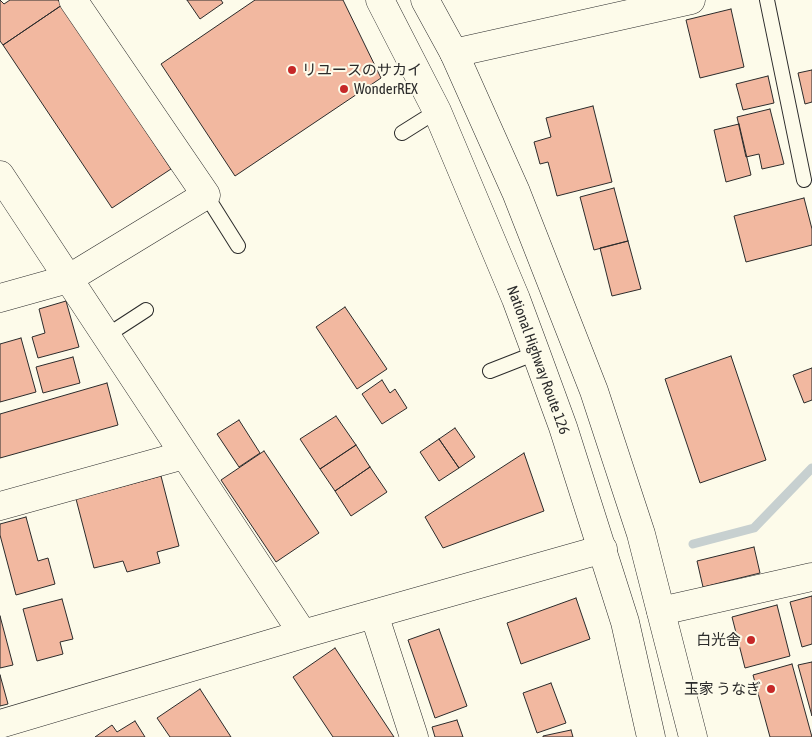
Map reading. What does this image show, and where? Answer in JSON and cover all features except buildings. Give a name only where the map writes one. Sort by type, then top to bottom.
[{"type":"main road","points":[[0,298],[68,278],[206,195],[73,0]]},
{"type":"main road","name":"National Highway Route 126","points":[[380,0],[437,111],[516,299],[536,353],[563,427],[625,622],[651,737]]},
{"type":"main road","points":[[425,0],[454,53],[516,192],[594,391],[642,534],[693,737]]},
{"type":"main road","points":[[454,53],[685,1]]},
{"type":"main road","points":[[0,175],[303,634]]},
{"type":"main road","points":[[0,506],[184,455]]},
{"type":"main road","points":[[0,724],[303,634],[603,549]]},
{"type":"main road","points":[[661,610],[812,577]]},
{"type":"main road","points":[[374,614],[414,737]]},
{"type":"lane","points":[[767,0],[804,180]]},
{"type":"lane","points":[[402,133],[437,111]]},
{"type":"lane","points":[[206,195],[238,246]]},
{"type":"lane","points":[[106,336],[146,310]]},
{"type":"lane","points":[[490,371],[536,353]]},
{"type":"waterway","points":[[693,544],[754,528],[812,468]]},
{"type":"place","name":"リユースのサカイ","points":[[292,70]]},
{"type":"place","name":"WonderREX","points":[[344,89]]},
{"type":"place","name":"白光舎","points":[[751,640]]},
{"type":"place","name":"玉家 うなぎ","points":[[771,689]]}]
